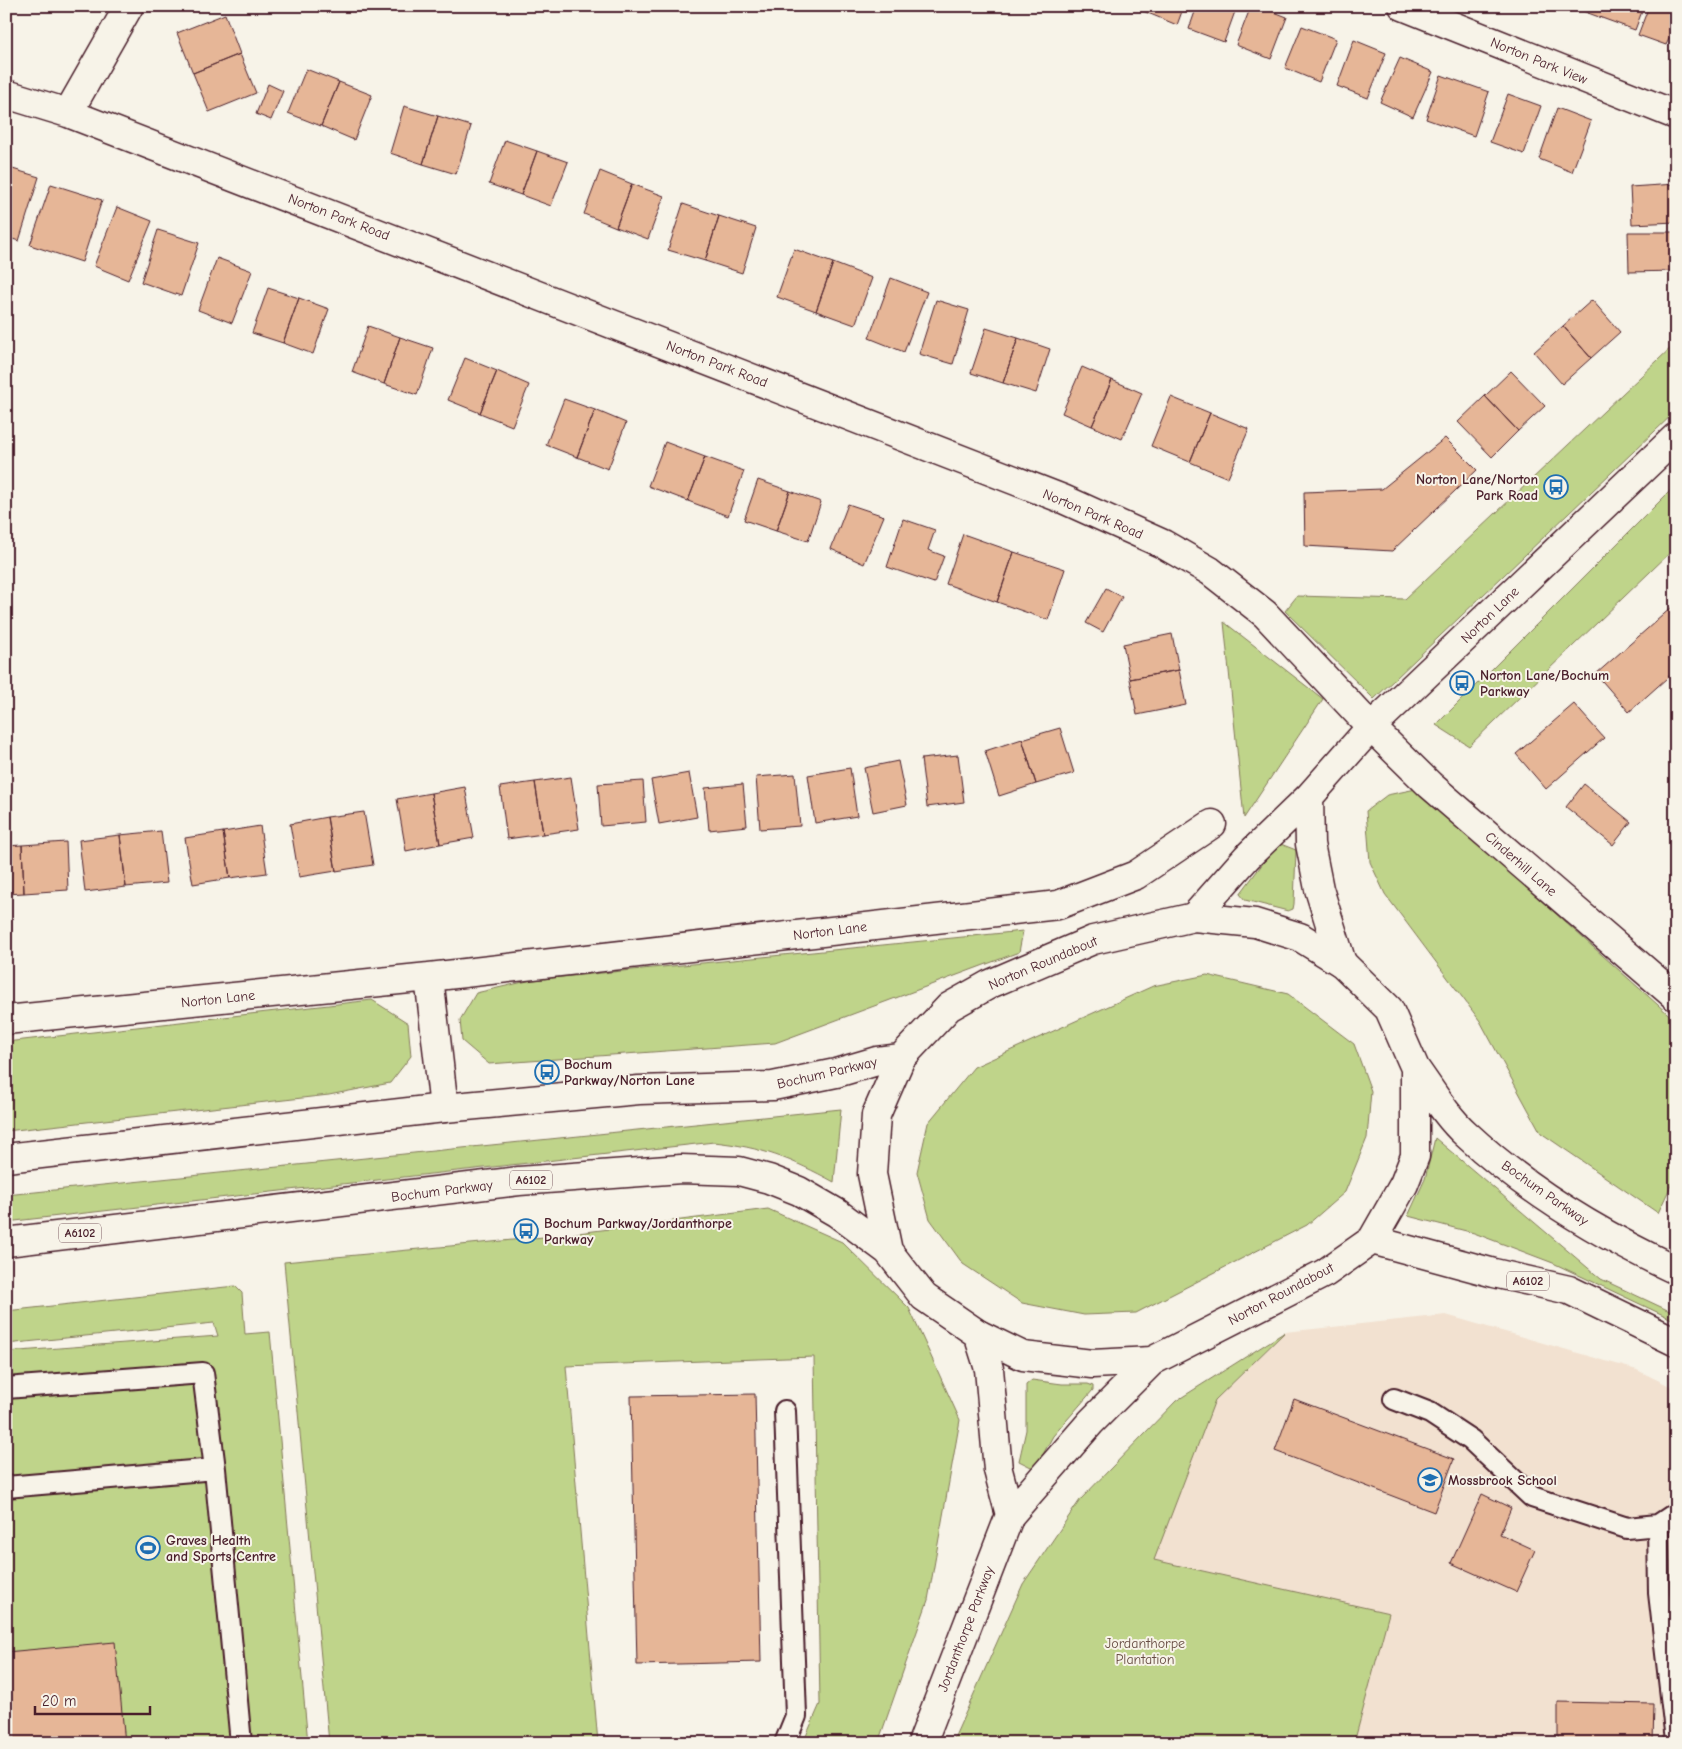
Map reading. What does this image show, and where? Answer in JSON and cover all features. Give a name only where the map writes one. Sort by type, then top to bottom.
[{"type":"main road","points":[[68,113],[130,6]]},
{"type":"main road","name":"Norton Park View","points":[[1403,6],[1676,115]]},
{"type":"main road","name":"Norton Park Road","points":[[6,94],[68,113],[1063,500],[1163,544],[1210,571],[1265,614],[1371,727]]},
{"type":"main road","name":"Norton Lane","points":[[1194,917],[1247,857],[1309,797],[1371,727],[1676,437]]},
{"type":"main road","name":"Cinderhill Lane","points":[[1371,727],[1430,785],[1676,997]]},
{"type":"main road","points":[[1309,797],[1310,844],[1319,889],[1342,963]]},
{"type":"main road","name":"Norton Lane","points":[[6,1020],[429,978],[1058,905],[1136,875],[1212,824]]},
{"type":"main road","name":"Norton Roundabout","points":[[1194,917],[1255,923],[1300,937],[1342,963],[1389,1009],[1414,1068],[1415,1156],[1404,1184],[1372,1240],[1325,1273],[1152,1361],[1092,1364],[1023,1356],[978,1334],[924,1297],[888,1251],[872,1174],[876,1115],[901,1058],[949,1006],[990,984],[1093,940],[1194,917]]},
{"type":"main road","points":[[429,978],[444,1108]]},
{"type":"main road","name":"Bochum Parkway","points":[[6,1158],[444,1108],[639,1090],[773,1086],[836,1073],[877,1061],[901,1058]]},
{"type":"main road","name":"Bochum Parkway","points":[[1414,1068],[1464,1133],[1520,1179],[1593,1227],[1676,1270]]},
{"type":"main road","name":"Bochum Parkway","points":[[6,1242],[519,1182],[681,1169],[739,1171],[770,1179],[799,1191],[838,1213],[888,1251]]},
{"type":"main road","name":"A6102","points":[[1372,1240],[1494,1273],[1568,1290],[1676,1342]]},
{"type":"main road","points":[[978,1334],[989,1369],[998,1470],[1010,1515]]},
{"type":"main road","name":"Jordanthorpe Parkway","points":[[922,1743],[1010,1515],[1091,1422],[1152,1361]]},
{"type":"lane","points":[[6,1388],[203,1373],[215,1469],[241,1743]]},
{"type":"lane","points":[[1394,1399],[1430,1413],[1470,1440],[1532,1496],[1627,1528],[1658,1525],[1676,1513]]},
{"type":"lane","points":[[785,1411],[796,1716],[785,1743]]},
{"type":"lane","points":[[6,1487],[215,1469]]},
{"type":"lane","points":[[1658,1525],[1659,1593],[1676,1740]]},
{"type":"shaded area","name":"Mossbrook School","points":[[1446,1315],[1637,1370],[1676,1389],[1676,1743],[1354,1743],[1388,1613],[1153,1560],[1215,1400],[1285,1332]]},
{"type":"green space","points":[[1676,343],[1676,411],[1374,699],[1285,611],[1297,596],[1405,599]]},
{"type":"green space","points":[[1676,485],[1676,547],[1469,746],[1436,725]]},
{"type":"green space","points":[[1224,622],[1323,699],[1244,818]]},
{"type":"green space","points":[[1416,789],[1676,1021],[1676,1175],[1658,1213],[1541,1133],[1480,1021],[1385,894],[1370,862],[1366,811],[1387,795]]},
{"type":"green space","points":[[1278,843],[1296,850],[1294,904],[1293,909],[1288,911],[1245,900],[1240,894]]},
{"type":"green space","points":[[1023,931],[1019,952],[775,1043],[489,1064],[462,1041],[460,1020],[476,993],[532,980]]},
{"type":"green space","points":[[1207,975],[1288,994],[1354,1044],[1371,1091],[1367,1138],[1345,1192],[1307,1225],[1136,1313],[1084,1315],[1022,1303],[963,1264],[930,1219],[917,1172],[928,1123],[974,1067],[1153,986]]},
{"type":"green space","points":[[372,1000],[408,1023],[411,1056],[390,1083],[329,1095],[6,1131],[6,1042]]},
{"type":"green space","points":[[841,1109],[834,1182],[776,1155],[747,1147],[714,1142],[6,1222],[6,1195]]},
{"type":"green space","points":[[1435,1138],[1601,1279],[1676,1314],[1676,1321],[1553,1263],[1474,1233],[1408,1216],[1425,1179]]},
{"type":"green space","points":[[768,1209],[842,1242],[909,1308],[960,1420],[928,1600],[878,1743],[803,1743],[820,1704],[814,1357],[566,1366],[598,1743],[329,1743],[284,1262],[554,1236]]},
{"type":"green space","name":"Graves Health and Sports Centre","points":[[235,1286],[242,1293],[245,1334],[270,1332],[308,1743],[6,1743],[6,1352],[218,1336],[214,1323],[6,1344],[6,1311]]},
{"type":"green space","name":"Jordanthorpe Plantation","points":[[1285,1332],[1215,1400],[1154,1560],[1389,1613],[1354,1743],[952,1743],[1023,1584],[1080,1500],[1176,1401]]},
{"type":"green space","points":[[1032,1380],[1062,1384],[1088,1384],[1093,1386],[1093,1390],[1053,1436],[1035,1469],[1019,1461],[1026,1430],[1026,1385]]},
{"type":"building","points":[[1145,6],[1184,6],[1177,25],[1143,11]]},
{"type":"building","points":[[1197,6],[1237,6],[1224,42],[1189,29]]},
{"type":"building","points":[[1251,6],[1259,6],[1287,17],[1271,59],[1236,45]]},
{"type":"building","points":[[1569,6],[1590,6],[1588,13]]},
{"type":"building","points":[[1590,6],[1644,6],[1635,30],[1588,13]]},
{"type":"building","points":[[1649,6],[1676,6],[1676,40],[1670,37],[1666,45],[1638,35]]},
{"type":"building","points":[[225,14],[240,54],[193,73],[177,33]]},
{"type":"building","points":[[1302,26],[1336,39],[1319,82],[1285,68]]},
{"type":"building","points":[[1354,40],[1386,53],[1368,98],[1337,86]]},
{"type":"building","points":[[240,54],[256,93],[209,112],[193,73]]},
{"type":"building","points":[[1400,58],[1433,72],[1413,117],[1380,102]]},
{"type":"building","points":[[306,69],[339,82],[321,126],[288,113]]},
{"type":"building","points":[[1441,75],[1489,92],[1474,136],[1426,119]]},
{"type":"building","points":[[339,82],[372,95],[354,140],[321,126]]},
{"type":"building","points":[[268,84],[283,91],[271,120],[256,114]]},
{"type":"building","points":[[1508,94],[1541,106],[1524,154],[1490,142]]},
{"type":"building","points":[[404,106],[438,116],[423,164],[390,153]]},
{"type":"building","points":[[1557,108],[1591,121],[1572,172],[1539,159]]},
{"type":"building","points":[[438,116],[471,126],[456,174],[423,164]]},
{"type":"building","points":[[505,140],[537,151],[521,195],[489,184]]},
{"type":"building","points":[[537,151],[568,162],[551,206],[521,195]]},
{"type":"building","points":[[6,167],[39,177],[19,241],[6,237]]},
{"type":"building","points":[[600,171],[632,184],[616,227],[584,214]]},
{"type":"building","points":[[51,184],[102,200],[82,262],[30,245]]},
{"type":"building","points":[[632,184],[664,196],[648,239],[616,227]]},
{"type":"building","points":[[1676,184],[1676,222],[1632,224],[1630,187]]},
{"type":"building","points":[[683,204],[719,216],[705,261],[668,250]]},
{"type":"building","points":[[117,207],[152,221],[128,280],[94,266]]},
{"type":"building","points":[[719,216],[756,228],[742,273],[705,261]]},
{"type":"building","points":[[158,230],[199,243],[181,296],[141,282]]},
{"type":"building","points":[[1628,232],[1675,232],[1675,271],[1629,272]]},
{"type":"building","points":[[794,249],[833,263],[816,311],[777,297]]},
{"type":"building","points":[[217,258],[252,271],[232,323],[198,310]]},
{"type":"building","points":[[833,263],[872,278],[855,325],[816,311]]},
{"type":"building","points":[[891,278],[927,292],[904,352],[869,338]]},
{"type":"building","points":[[268,288],[299,298],[283,343],[252,333]]},
{"type":"building","points":[[299,298],[329,309],[313,354],[283,343]]},
{"type":"building","points":[[936,300],[969,310],[953,364],[919,354]]},
{"type":"building","points":[[1592,300],[1620,332],[1591,358],[1563,326]]},
{"type":"building","points":[[368,326],[400,337],[384,384],[352,372]]},
{"type":"building","points":[[1563,326],[1591,358],[1562,384],[1534,352]]},
{"type":"building","points":[[986,328],[1018,338],[1003,383],[971,373]]},
{"type":"building","points":[[400,337],[433,348],[417,395],[384,384]]},
{"type":"building","points":[[1018,338],[1050,349],[1036,393],[1003,383]]},
{"type":"building","points":[[465,358],[497,371],[480,413],[448,400]]},
{"type":"building","points":[[1082,367],[1112,380],[1092,426],[1062,413]]},
{"type":"building","points":[[497,371],[529,385],[512,426],[480,413]]},
{"type":"building","points":[[1511,371],[1545,406],[1518,431],[1485,396]]},
{"type":"building","points":[[1112,380],[1142,393],[1122,439],[1092,426]]},
{"type":"building","points":[[1485,396],[1518,431],[1492,457],[1458,422]]},
{"type":"building","points":[[1171,397],[1210,413],[1190,462],[1151,446]]},
{"type":"building","points":[[564,399],[595,410],[577,457],[546,445]]},
{"type":"building","points":[[595,410],[626,423],[608,469],[577,457]]},
{"type":"building","points":[[1210,413],[1249,429],[1228,478],[1190,462]]},
{"type":"building","points":[[1445,438],[1477,470],[1392,551],[1305,546],[1304,492],[1382,489]]},
{"type":"building","points":[[665,442],[705,457],[688,501],[648,486]]},
{"type":"building","points":[[705,457],[744,471],[728,516],[688,501]]},
{"type":"building","points":[[758,480],[790,491],[776,531],[744,520]]},
{"type":"building","points":[[790,491],[821,502],[808,541],[776,531]]},
{"type":"building","points":[[848,504],[884,516],[864,564],[831,549]]},
{"type":"building","points":[[903,519],[935,530],[928,550],[944,556],[934,583],[887,567]]},
{"type":"building","points":[[963,534],[1014,552],[997,602],[946,584]]},
{"type":"building","points":[[1014,552],[1065,569],[1048,620],[997,602]]},
{"type":"building","points":[[1106,588],[1122,597],[1103,632],[1086,623]]},
{"type":"building","points":[[1672,607],[1676,611],[1676,670],[1629,712],[1596,674]]},
{"type":"building","points":[[1172,634],[1179,670],[1130,679],[1123,644]]},
{"type":"building","points":[[1179,670],[1186,705],[1137,715],[1130,679]]},
{"type":"building","points":[[1574,704],[1604,738],[1546,789],[1516,754]]},
{"type":"building","points":[[1060,728],[1074,773],[1036,784],[1022,739]]},
{"type":"building","points":[[1022,739],[1036,784],[999,796],[985,751]]},
{"type":"building","points":[[958,755],[964,802],[927,807],[921,759]]},
{"type":"building","points":[[898,761],[907,805],[873,812],[864,768]]},
{"type":"building","points":[[850,768],[857,816],[815,823],[808,775]]},
{"type":"building","points":[[689,773],[697,817],[659,824],[651,780]]},
{"type":"building","points":[[795,774],[800,826],[760,829],[756,777]]},
{"type":"building","points":[[571,777],[579,829],[543,834],[535,782]]},
{"type":"building","points":[[643,781],[646,822],[601,826],[598,784]]},
{"type":"building","points":[[535,782],[543,834],[507,839],[500,787]]},
{"type":"building","points":[[743,784],[747,826],[709,830],[705,788]]},
{"type":"building","points":[[1584,784],[1631,822],[1613,845],[1566,807]]},
{"type":"building","points":[[465,787],[474,838],[440,844],[431,793]]},
{"type":"building","points":[[431,793],[440,844],[406,851],[397,799]]},
{"type":"building","points":[[364,812],[373,865],[336,871],[327,817]]},
{"type":"building","points":[[327,817],[336,871],[299,877],[290,824]]},
{"type":"building","points":[[260,826],[267,873],[230,878],[223,832]]},
{"type":"building","points":[[161,831],[167,883],[126,887],[120,835]]},
{"type":"building","points":[[223,832],[230,878],[193,884],[185,838]]},
{"type":"building","points":[[120,835],[126,887],[85,892],[79,840]]},
{"type":"building","points":[[66,842],[68,890],[24,893],[22,845]]},
{"type":"building","points":[[22,845],[24,893],[6,894],[6,846]]},
{"type":"building","points":[[755,1394],[761,1662],[637,1665],[631,1396]]},
{"type":"building","points":[[1294,1399],[1454,1459],[1434,1512],[1275,1451]]},
{"type":"building","points":[[1482,1494],[1511,1508],[1500,1534],[1535,1550],[1516,1592],[1451,1563]]},
{"type":"building","points":[[115,1642],[125,1743],[6,1743],[6,1652]]},
{"type":"building","points":[[1558,1702],[1654,1704],[1653,1743],[1558,1743]]},
{"type":"place","name":"Norton Lane/Norton Park Road","points":[[1556,487]]},
{"type":"place","name":"Norton Lane/Bochum Parkway","points":[[1462,683]]},
{"type":"place","name":"Bochum Parkway/Norton Lane","points":[[547,1072]]},
{"type":"place","name":"Bochum Parkway/Jordanthorpe Parkway","points":[[526,1231]]},
{"type":"place","name":"Mossbrook School","points":[[1430,1480]]},
{"type":"place","name":"Graves Health and Sports Centre","points":[[148,1548]]}]
